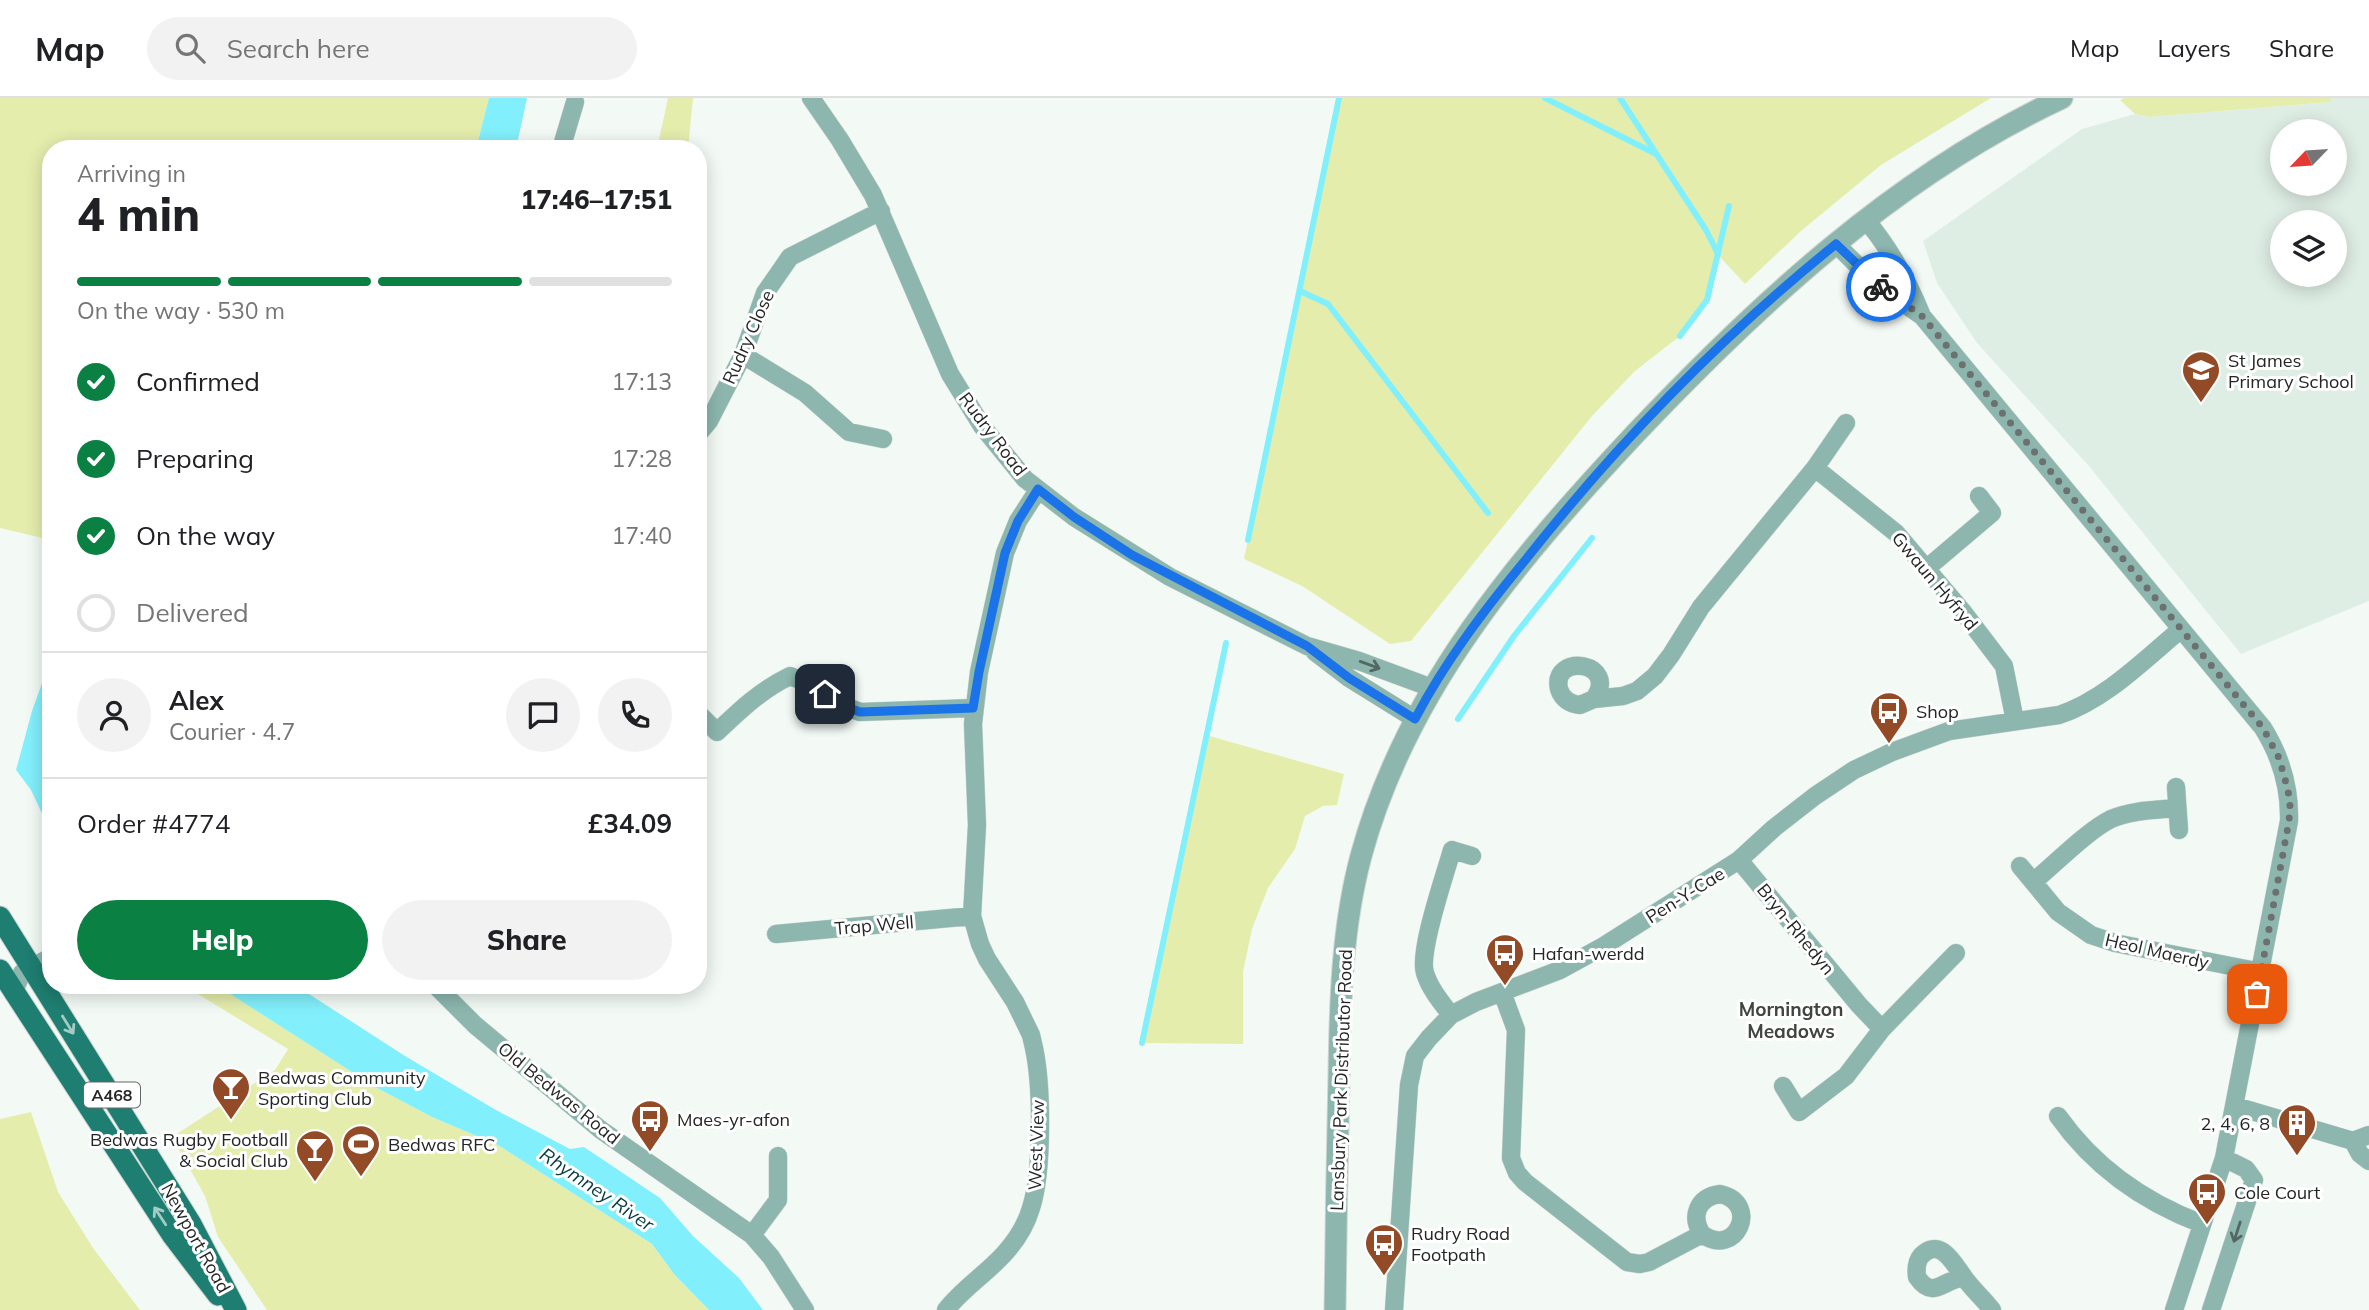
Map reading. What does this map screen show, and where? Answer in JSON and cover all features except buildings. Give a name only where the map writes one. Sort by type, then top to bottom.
[{"type":"main road","name":"Newport Road","points":[[0,917],[42,961]]},
{"type":"main road","name":"Newport Road","points":[[0,970],[6,987],[173,1236],[230,1310]]},
{"type":"main road","name":"Newport Road","points":[[61,994],[191,1224],[236,1310]]},
{"type":"street","name":"Rudry Road","points":[[810,98],[840,140],[881,211],[936,347],[967,404],[998,447],[1038,489],[1018,521],[1005,553],[973,708],[977,825],[972,915]]},
{"type":"street","name":"Lansbury Park Distributor Road","points":[[1335,1310],[1340,1016],[1345,943],[1354,885],[1369,830],[1392,768],[1432,688],[1474,623],[1571,503],[1698,367],[1806,268],[1867,220],[1949,162],[2062,98]]},
{"type":"street","points":[[564,140],[575,102]]},
{"type":"street","name":"Rudry Close","points":[[707,423],[743,355],[765,293],[790,257],[881,211]]},
{"type":"street","points":[[1867,220],[1908,281],[1922,316]]},
{"type":"street","points":[[1836,244],[1876,284],[1922,316],[2263,728],[2279,758],[2288,790],[2289,821],[2261,972],[2224,1158],[2174,1310]]},
{"type":"street","points":[[743,355],[805,393],[849,432],[883,439]]},
{"type":"street","points":[[1594,699],[1623,696],[1637,691],[1655,676],[1701,607],[1815,468],[1846,423]]},
{"type":"street","name":"Gwaun Hyfryd","points":[[1815,468],[1896,533],[1927,568],[2004,666],[2015,721]]},
{"type":"street","points":[[1038,489],[1074,517],[1132,555],[1307,646],[1349,678],[1415,719]]},
{"type":"street","points":[[1927,568],[1992,513],[1979,496]]},
{"type":"street","name":"Pen-Y-Cae","points":[[1394,1310],[1409,1085],[1415,1056],[1451,1015],[1476,1002],[1560,970],[1602,947],[1739,860],[1805,804],[1854,770],[1892,752],[1949,731],[2059,715],[2084,704],[2116,682],[2180,629]]},
{"type":"street","points":[[1307,646],[1359,661],[1432,688]]},
{"type":"street","points":[[707,722],[717,732],[753,698],[790,676],[813,685],[836,703],[860,712],[973,708]]},
{"type":"street","points":[[2176,787],[2179,830]]},
{"type":"street","points":[[2033,882],[2111,819],[2138,812],[2177,808]]},
{"type":"street","points":[[1451,1015],[1433,991],[1424,971],[1424,952],[1452,850],[1472,856]]},
{"type":"street","name":"Bryn-Rhedyn","points":[[1739,860],[1882,1029]]},
{"type":"street","name":"Heol Maerdy","points":[[2020,866],[2058,912],[2081,929],[2102,939],[2261,972]]},
{"type":"street","name":"Trap Well","points":[[776,934],[972,915]]},
{"type":"street","name":"West View","points":[[946,1310],[1003,1255],[1027,1221],[1032,1206],[1038,1160],[1037,1073],[1031,1035],[1015,1002],[987,959],[972,915]]},
{"type":"street","points":[[1783,1086],[1799,1112],[1846,1076],[1882,1029],[1956,953]]},
{"type":"street","points":[[6,987],[42,961]]},
{"type":"street","points":[[1503,992],[1516,1030],[1511,1158],[1525,1182],[1627,1262],[1649,1262],[1702,1234]]},
{"type":"street","name":"Old Bedwas Road","points":[[444,994],[475,1025],[601,1130],[752,1235],[771,1257],[805,1310]]},
{"type":"street","points":[[2235,1106],[2361,1138],[2360,1154],[2369,1161]]},
{"type":"street","points":[[2058,1116],[2085,1150],[2121,1181],[2173,1213],[2202,1224]]},
{"type":"street","points":[[752,1235],[778,1200],[778,1156]]},
{"type":"street","points":[[2211,1310],[2254,1180],[2246,1169],[2224,1158]]},
{"type":"street","points":[[1964,1278],[1992,1310]]},
{"type":"shaded area","name":"St James Primary School","points":[[2332,98],[2369,98],[2369,601],[2241,654],[2088,465],[1977,343],[1937,283],[1923,241],[2082,129],[2135,114],[2150,117],[2330,102]]},
{"type":"green space","points":[[0,98],[489,98],[478,140],[42,140],[42,538],[0,528]]},
{"type":"green space","points":[[668,98],[693,98],[689,140],[659,140]]},
{"type":"green space","points":[[1339,98],[1991,98],[1881,165],[1801,231],[1745,284],[1718,255],[1707,300],[1680,336],[1635,371],[1592,416],[1411,641],[1390,644],[1302,586],[1244,559]]},
{"type":"green space","points":[[2332,98],[2330,102],[2150,117],[2135,114],[2120,100]]},
{"type":"green space","points":[[1206,735],[1344,774],[1337,805],[1323,806],[1305,816],[1295,849],[1268,888],[1252,929],[1243,972],[1243,1044],[1142,1043]]},
{"type":"green space","name":"Bedwas RFC","points":[[198,994],[230,994],[377,1088],[432,1117],[498,1145],[652,1244],[674,1274],[709,1310],[267,1310],[218,1237],[205,1196],[172,1137],[275,1070],[288,1049]]},
{"type":"green space","points":[[31,1112],[58,1192],[93,1248],[140,1310],[0,1310],[0,1119]]},
{"type":"water","points":[[489,98],[527,98],[518,140],[478,140]]},
{"type":"water","points":[[42,683],[42,814],[31,790],[16,770]]},
{"type":"water","name":"Rhymney River","points":[[230,994],[309,994],[496,1110],[570,1149],[584,1147],[660,1198],[693,1236],[739,1278],[763,1310],[709,1310],[674,1274],[652,1244],[498,1145],[432,1117],[377,1088]]},
{"type":"waterway","points":[[1248,540],[1339,98]]},
{"type":"waterway","points":[[1545,98],[1656,154]]},
{"type":"waterway","points":[[1620,98],[1706,230],[1718,254]]},
{"type":"waterway","points":[[1680,336],[1707,300],[1729,206]]},
{"type":"waterway","points":[[1300,291],[1328,304],[1488,513]]},
{"type":"waterway","points":[[1458,719],[1514,636],[1592,538]]},
{"type":"waterway","points":[[1142,1043],[1226,643]]},
{"type":"way so far","points":[[1881,287],[1922,316],[2263,728],[2272,743],[2285,774],[2290,806],[2257,994]]},
{"type":"place","name":"St James Primary School","points":[[2201,404]]},
{"type":"place","name":"Shop","points":[[1889,745]]},
{"type":"place","name":"Hafan-werdd","points":[[1505,987]]},
{"type":"place","name":"Bedwas Community Sporting Club","points":[[231,1121]]},
{"type":"place","name":"Maes-yr-afon","points":[[650,1153]]},
{"type":"place","name":"2, 4, 6, 8","points":[[2297,1157]]},
{"type":"place","name":"Bedwas RFC","points":[[361,1178]]},
{"type":"place","name":"Bedwas Rugby Football & Social Club","points":[[315,1183]]},
{"type":"place","name":"Cole Court","points":[[2207,1226]]},
{"type":"place","name":"Rudry Road Footpath","points":[[1384,1277]]},
{"type":"district","name":"Mornington Meadows","points":[[1791,1020]]},
{"type":"route","points":[[825,694],[836,703],[860,712],[973,708],[1005,553],[1018,521],[1038,489],[1105,539],[1170,577],[1307,646],[1349,678],[1415,719],[1474,623],[1571,503],[1698,367],[1836,244],[1881,287]]}]
